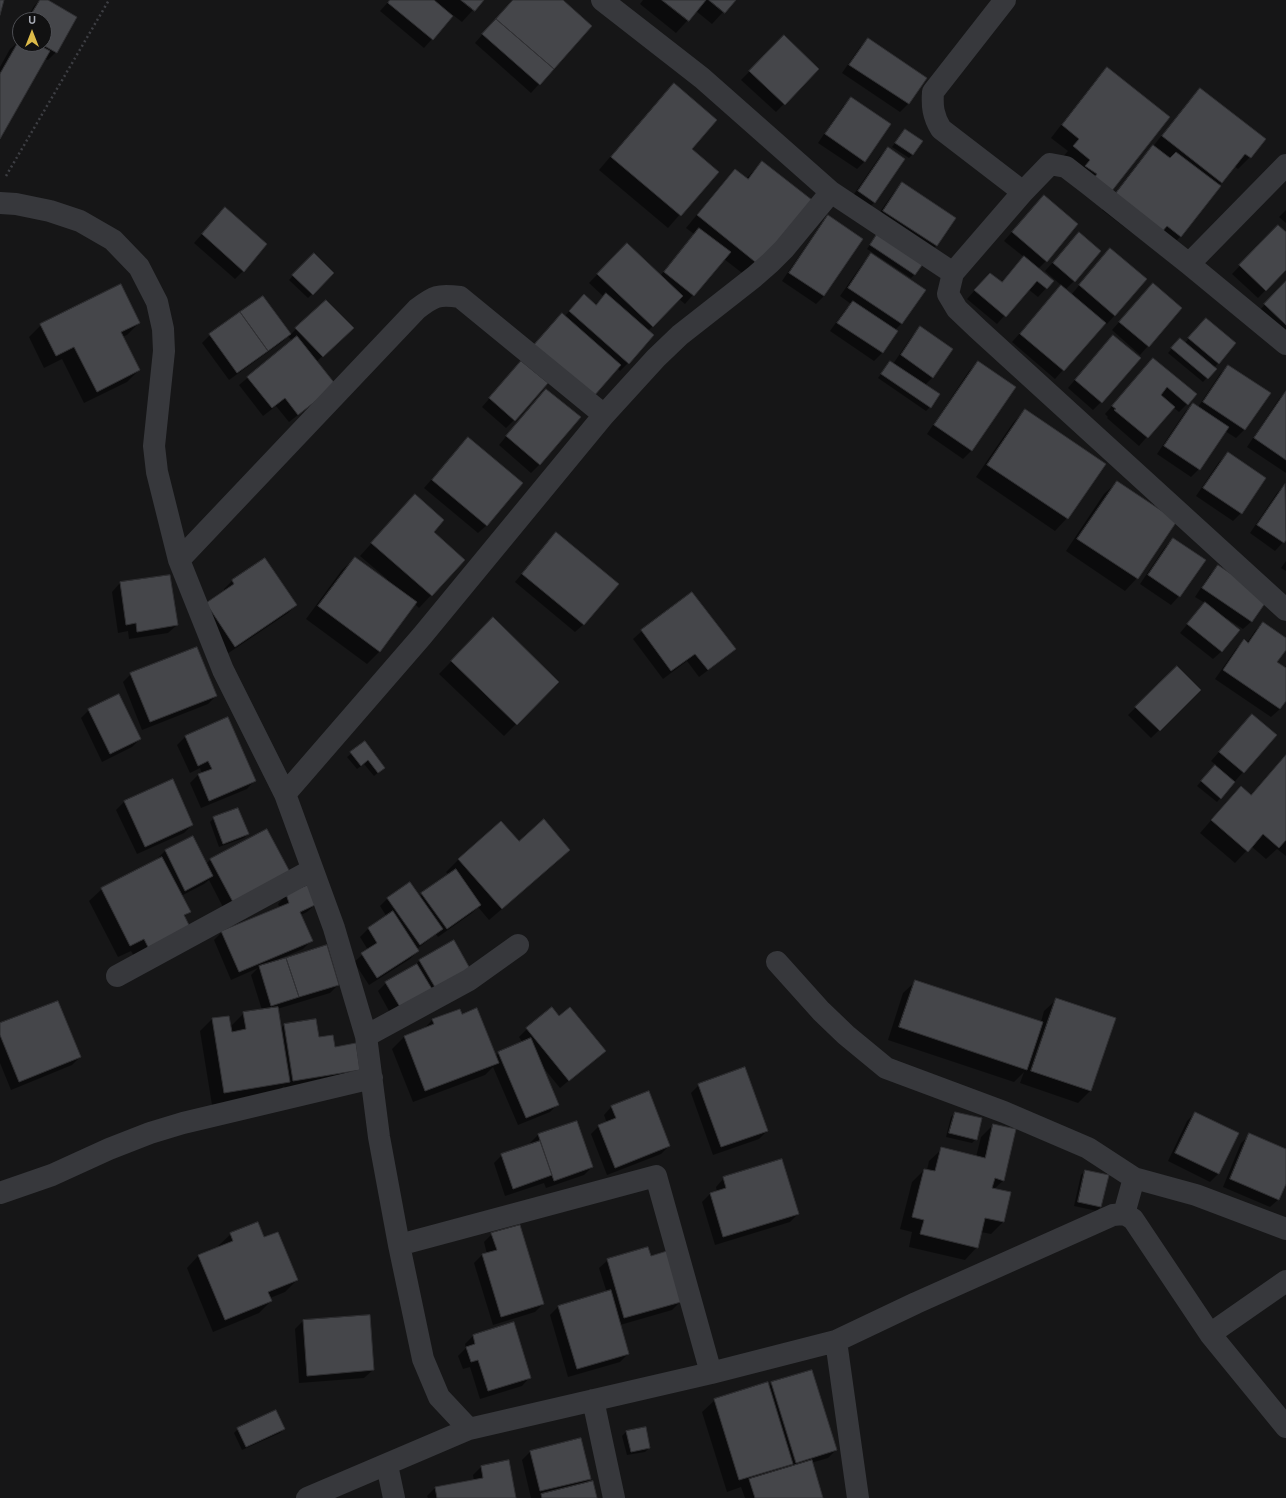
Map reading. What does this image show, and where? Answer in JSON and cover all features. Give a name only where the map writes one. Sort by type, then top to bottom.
[{"type":"street","points":[[602,0],[702,78],[831,192],[953,273]]},
{"type":"street","points":[[1005,0],[933,92],[932,106],[935,120],[941,129],[1023,192]]},
{"type":"street","points":[[1286,344],[1189,264],[1066,167],[1050,164],[1023,192],[953,273],[948,294],[957,309],[1286,610]]},
{"type":"street","points":[[1189,264],[1286,165]]},
{"type":"street","points":[[284,794],[422,636],[604,415],[656,358],[680,335],[770,263],[784,249],[831,192]]},
{"type":"street","points":[[0,203],[16,204],[50,211],[80,221],[113,240],[139,267],[157,302],[163,329],[164,351],[154,446],[158,472],[179,560],[223,670],[284,794],[334,928],[366,1036],[379,1137],[399,1245],[423,1358],[439,1397],[469,1429]]},
{"type":"street","points":[[179,560],[417,309],[431,298],[445,295],[460,297],[604,415]]},
{"type":"street","points":[[117,976],[312,870]]},
{"type":"street","points":[[366,1036],[469,980],[518,945]]},
{"type":"street","points":[[777,962],[821,1011],[846,1035],[886,1068],[1004,1112],[1088,1148],[1134,1178],[1196,1195],[1286,1229]]},
{"type":"street","points":[[0,1193],[52,1175],[109,1149],[150,1133],[183,1123],[372,1078]]},
{"type":"street","points":[[399,1245],[656,1176],[711,1372]]},
{"type":"street","points":[[1124,1214],[1134,1178]]},
{"type":"street","points":[[307,1498],[469,1429],[836,1342],[923,1300],[1113,1215],[1124,1214],[1133,1219],[1210,1334],[1286,1427]]},
{"type":"street","points":[[1210,1334],[1286,1281]]},
{"type":"street","points":[[836,1342],[858,1498]]},
{"type":"street","points":[[593,1400],[614,1498]]},
{"type":"street","points":[[387,1465],[394,1498]]},
{"type":"path","points":[[4,180],[109,0]]},
{"type":"building","points":[[0,0],[4,0],[0,15]]},
{"type":"building","points":[[40,0],[48,0],[77,17],[57,53],[52,50],[52,12],[33,12]]},
{"type":"building","points":[[390,0],[434,0],[453,16],[433,40],[388,3]]},
{"type":"building","points":[[461,0],[484,0],[475,11]]},
{"type":"building","points":[[513,0],[563,0],[592,26],[554,69],[496,19]]},
{"type":"building","points":[[662,0],[706,0],[689,21]]},
{"type":"building","points":[[709,0],[736,0],[725,13]]},
{"type":"building","points":[[496,19],[554,69],[540,85],[482,34]]},
{"type":"building","points":[[784,35],[819,69],[785,105],[749,71]]},
{"type":"building","points":[[868,38],[927,78],[909,104],[849,65]]},
{"type":"building","points":[[13,52],[49,52],[0,139],[0,74]]},
{"type":"building","points":[[1107,67],[1170,117],[1111,192],[1094,178],[1097,174],[1085,166],[1090,160],[1073,146],[1079,139],[1062,125]]},
{"type":"building","points":[[674,83],[717,120],[692,149],[719,172],[681,216],[611,157]]},
{"type":"building","points":[[1200,88],[1266,139],[1251,158],[1245,154],[1222,183],[1162,136]]},
{"type":"building","points":[[851,97],[891,124],[865,162],[825,134]]},
{"type":"building","points":[[905,129],[923,141],[913,155],[895,143]]},
{"type":"building","points":[[1153,145],[1170,158],[1176,152],[1221,186],[1181,237],[1167,226],[1161,233],[1113,197]]},
{"type":"building","points":[[888,147],[905,159],[875,203],[858,191]]},
{"type":"building","points":[[762,161],[812,200],[759,265],[697,215],[735,169],[748,179]]},
{"type":"building","points":[[902,182],[956,218],[937,246],[883,211]]},
{"type":"building","points":[[1044,195],[1078,224],[1047,262],[1012,232]]},
{"type":"building","points":[[225,207],[267,244],[244,272],[202,234]]},
{"type":"building","points":[[828,215],[863,239],[824,296],[789,273]]},
{"type":"building","points":[[1278,225],[1286,232],[1286,270],[1266,291],[1239,265]]},
{"type":"building","points":[[699,228],[731,252],[694,296],[664,272]]},
{"type":"building","points":[[879,231],[925,261],[915,275],[870,245]]},
{"type":"building","points":[[1079,232],[1101,251],[1075,282],[1053,263]]},
{"type":"building","points":[[627,243],[683,296],[653,327],[597,274]]},
{"type":"building","points":[[1110,248],[1147,279],[1115,316],[1079,285]]},
{"type":"building","points":[[314,253],[334,273],[313,295],[292,275]]},
{"type":"building","points":[[871,253],[926,290],[902,324],[848,288]]},
{"type":"building","points":[[1024,256],[1054,281],[1047,289],[1037,281],[1006,317],[974,290],[990,273],[1002,282]]},
{"type":"building","points":[[1286,281],[1286,325],[1264,304]]},
{"type":"building","points":[[1153,283],[1182,308],[1149,347],[1119,322]]},
{"type":"building","points":[[121,284],[140,323],[121,332],[140,370],[97,392],[74,347],[56,356],[40,324]]},
{"type":"building","points":[[1061,285],[1106,323],[1064,371],[1020,334]]},
{"type":"building","points":[[606,293],[654,335],[629,364],[569,311],[584,294],[596,305]]},
{"type":"building","points":[[263,296],[291,334],[268,351],[240,312]]},
{"type":"building","points":[[326,300],[354,328],[323,357],[295,328]]},
{"type":"building","points":[[853,301],[898,331],[883,353],[837,323]]},
{"type":"building","points":[[240,312],[268,351],[237,373],[209,334]]},
{"type":"building","points":[[562,313],[621,365],[594,396],[534,345]]},
{"type":"building","points":[[1206,318],[1236,343],[1219,364],[1188,338]]},
{"type":"building","points":[[920,326],[953,349],[933,378],[901,355]]},
{"type":"building","points":[[1113,335],[1141,358],[1102,403],[1075,380]]},
{"type":"building","points":[[297,336],[336,385],[298,415],[285,398],[272,408],[247,377]]},
{"type":"building","points":[[1180,338],[1217,369],[1208,379],[1171,348]]},
{"type":"building","points":[[1153,358],[1197,394],[1188,405],[1167,387],[1161,395],[1175,407],[1148,438],[1114,410],[1116,409],[1112,406]]},
{"type":"building","points":[[521,361],[548,383],[515,421],[489,398]]},
{"type":"building","points":[[890,361],[940,394],[931,408],[881,374]]},
{"type":"building","points":[[978,361],[1016,387],[972,451],[934,425]]},
{"type":"building","points":[[1228,365],[1271,393],[1245,430],[1203,402]]},
{"type":"building","points":[[546,389],[581,417],[540,465],[506,436]]},
{"type":"building","points":[[1286,391],[1286,460],[1254,438]]},
{"type":"building","points":[[1193,403],[1229,427],[1200,470],[1164,446]]},
{"type":"building","points":[[1025,409],[1106,464],[1068,519],[987,465]]},
{"type":"building","points":[[468,437],[523,483],[487,526],[432,480]]},
{"type":"building","points":[[1228,452],[1266,478],[1242,514],[1203,488]]},
{"type":"building","points":[[1117,481],[1177,521],[1138,579],[1077,539]]},
{"type":"building","points":[[1285,484],[1286,540],[1284,543],[1257,525]]},
{"type":"building","points":[[415,494],[444,520],[434,532],[465,560],[432,596],[371,543]]},
{"type":"building","points":[[556,532],[619,584],[584,625],[522,574]]},
{"type":"building","points":[[1173,538],[1206,560],[1180,597],[1148,575]]},
{"type":"building","points":[[355,557],[417,602],[380,652],[318,606]]},
{"type":"building","points":[[265,558],[297,605],[235,647],[206,603],[234,584],[232,580]]},
{"type":"building","points":[[1218,565],[1268,599],[1252,622],[1202,588]]},
{"type":"building","points":[[170,575],[178,625],[137,632],[136,623],[126,625],[120,582]]},
{"type":"building","points":[[692,592],[736,649],[708,670],[695,654],[671,671],[641,630]]},
{"type":"building","points":[[1205,602],[1240,630],[1222,652],[1187,624]]},
{"type":"building","points":[[493,617],[559,682],[517,725],[451,661]]},
{"type":"building","points":[[1263,622],[1286,638],[1286,650],[1277,662],[1286,668],[1286,701],[1280,709],[1223,670],[1244,639],[1248,643]]},
{"type":"building","points":[[197,647],[217,696],[150,722],[130,673]]},
{"type":"building","points":[[1177,666],[1201,690],[1160,731],[1135,707]]},
{"type":"building","points":[[119,694],[141,739],[110,754],[88,709]]},
{"type":"building","points":[[1252,714],[1277,735],[1244,773],[1219,752]]},
{"type":"building","points":[[228,717],[256,781],[209,801],[198,774],[212,769],[208,761],[198,766],[185,736]]},
{"type":"building","points":[[365,741],[385,768],[378,773],[368,760],[361,766],[350,752]]},
{"type":"building","points":[[1286,755],[1286,840],[1279,848],[1263,834],[1248,852],[1211,820],[1241,786],[1251,795]]},
{"type":"building","points":[[1215,765],[1235,782],[1221,799],[1201,781]]},
{"type":"building","points":[[173,779],[193,825],[145,847],[124,801]]},
{"type":"building","points":[[238,808],[249,834],[223,844],[213,817]]},
{"type":"building","points":[[544,819],[570,850],[502,909],[458,859],[501,821],[519,841]]},
{"type":"building","points":[[267,829],[291,874],[234,904],[210,859]]},
{"type":"building","points":[[193,836],[213,876],[185,891],[165,850]]},
{"type":"building","points":[[162,857],[191,912],[184,915],[191,929],[149,949],[144,939],[130,946],[101,888]]},
{"type":"building","points":[[456,869],[481,905],[447,929],[421,893]]},
{"type":"building","points":[[410,882],[443,929],[420,945],[387,898]]},
{"type":"building","points":[[308,885],[317,904],[300,912],[313,941],[239,972],[221,931],[289,903],[286,894]]},
{"type":"building","points":[[393,911],[419,951],[377,978],[361,953],[377,943],[368,928]]},
{"type":"building","points":[[454,940],[473,974],[439,994],[419,960]]},
{"type":"building","points":[[327,945],[339,985],[299,997],[286,958]]},
{"type":"building","points":[[286,958],[299,997],[271,1006],[259,966]]},
{"type":"building","points":[[417,964],[435,994],[403,1012],[385,982]]},
{"type":"building","points":[[915,980],[1043,1022],[1027,1070],[899,1027]]},
{"type":"building","points":[[1056,998],[1116,1018],[1091,1091],[1031,1071]]},
{"type":"building","points":[[58,1001],[81,1057],[19,1082],[0,1035],[0,1023]]},
{"type":"building","points":[[278,1007],[290,1082],[224,1093],[212,1018],[229,1016],[232,1032],[246,1029],[243,1012]]},
{"type":"building","points":[[552,1007],[559,1016],[570,1007],[606,1051],[569,1081],[526,1028]]},
{"type":"building","points":[[477,1008],[499,1063],[425,1091],[404,1036],[434,1024],[432,1019],[460,1009],[462,1014]]},
{"type":"building","points":[[316,1019],[319,1037],[333,1035],[335,1047],[356,1043],[360,1070],[293,1081],[284,1024]]},
{"type":"building","points":[[531,1038],[559,1105],[526,1118],[498,1052]]},
{"type":"building","points":[[745,1067],[768,1131],[721,1147],[698,1084]]},
{"type":"building","points":[[649,1091],[670,1146],[615,1168],[598,1125],[616,1118],[611,1106]]},
{"type":"building","points":[[955,1112],[982,1118],[977,1140],[949,1133]]},
{"type":"building","points":[[1195,1112],[1239,1133],[1219,1174],[1175,1153]]},
{"type":"building","points":[[577,1121],[593,1167],[554,1181],[538,1134]]},
{"type":"building","points":[[993,1124],[1016,1129],[1004,1181],[995,1178],[992,1188],[1011,1192],[1004,1222],[985,1218],[978,1248],[920,1234],[924,1220],[912,1217],[924,1169],[935,1171],[941,1147],[985,1158]]},
{"type":"building","points":[[1249,1133],[1286,1149],[1286,1184],[1279,1200],[1230,1179]]},
{"type":"building","points":[[540,1141],[552,1175],[513,1189],[501,1154]]},
{"type":"building","points":[[782,1159],[799,1214],[723,1237],[710,1193],[726,1188],[723,1177]]},
{"type":"building","points":[[1085,1170],[1109,1175],[1101,1207],[1078,1202]]},
{"type":"building","points":[[258,1222],[264,1237],[278,1232],[298,1280],[268,1292],[272,1301],[225,1320],[198,1255],[233,1241],[230,1233]]},
{"type":"building","points":[[520,1225],[544,1304],[501,1317],[482,1254],[497,1250],[491,1233]]},
{"type":"building","points":[[648,1247],[651,1256],[667,1251],[681,1302],[624,1318],[607,1259]]},
{"type":"building","points":[[611,1290],[629,1354],[577,1369],[558,1306]]},
{"type":"building","points":[[370,1315],[374,1370],[307,1376],[303,1320]]},
{"type":"building","points":[[514,1322],[531,1378],[488,1391],[478,1360],[471,1362],[466,1347],[475,1344],[473,1335]]},
{"type":"building","points":[[812,1370],[837,1450],[796,1463],[771,1382]]},
{"type":"building","points":[[768,1382],[793,1464],[739,1480],[714,1399]]},
{"type":"building","points":[[276,1410],[285,1429],[246,1447],[237,1428]]},
{"type":"building","points":[[646,1427],[650,1448],[631,1452],[626,1431]]},
{"type":"building","points":[[581,1438],[591,1479],[540,1491],[530,1451]]},
{"type":"building","points":[[509,1460],[516,1498],[437,1498],[435,1487],[483,1478],[481,1466]]},
{"type":"building","points":[[812,1460],[823,1498],[755,1498],[749,1479]]},
{"type":"building","points":[[593,1481],[597,1498],[542,1498],[541,1494]]}]
